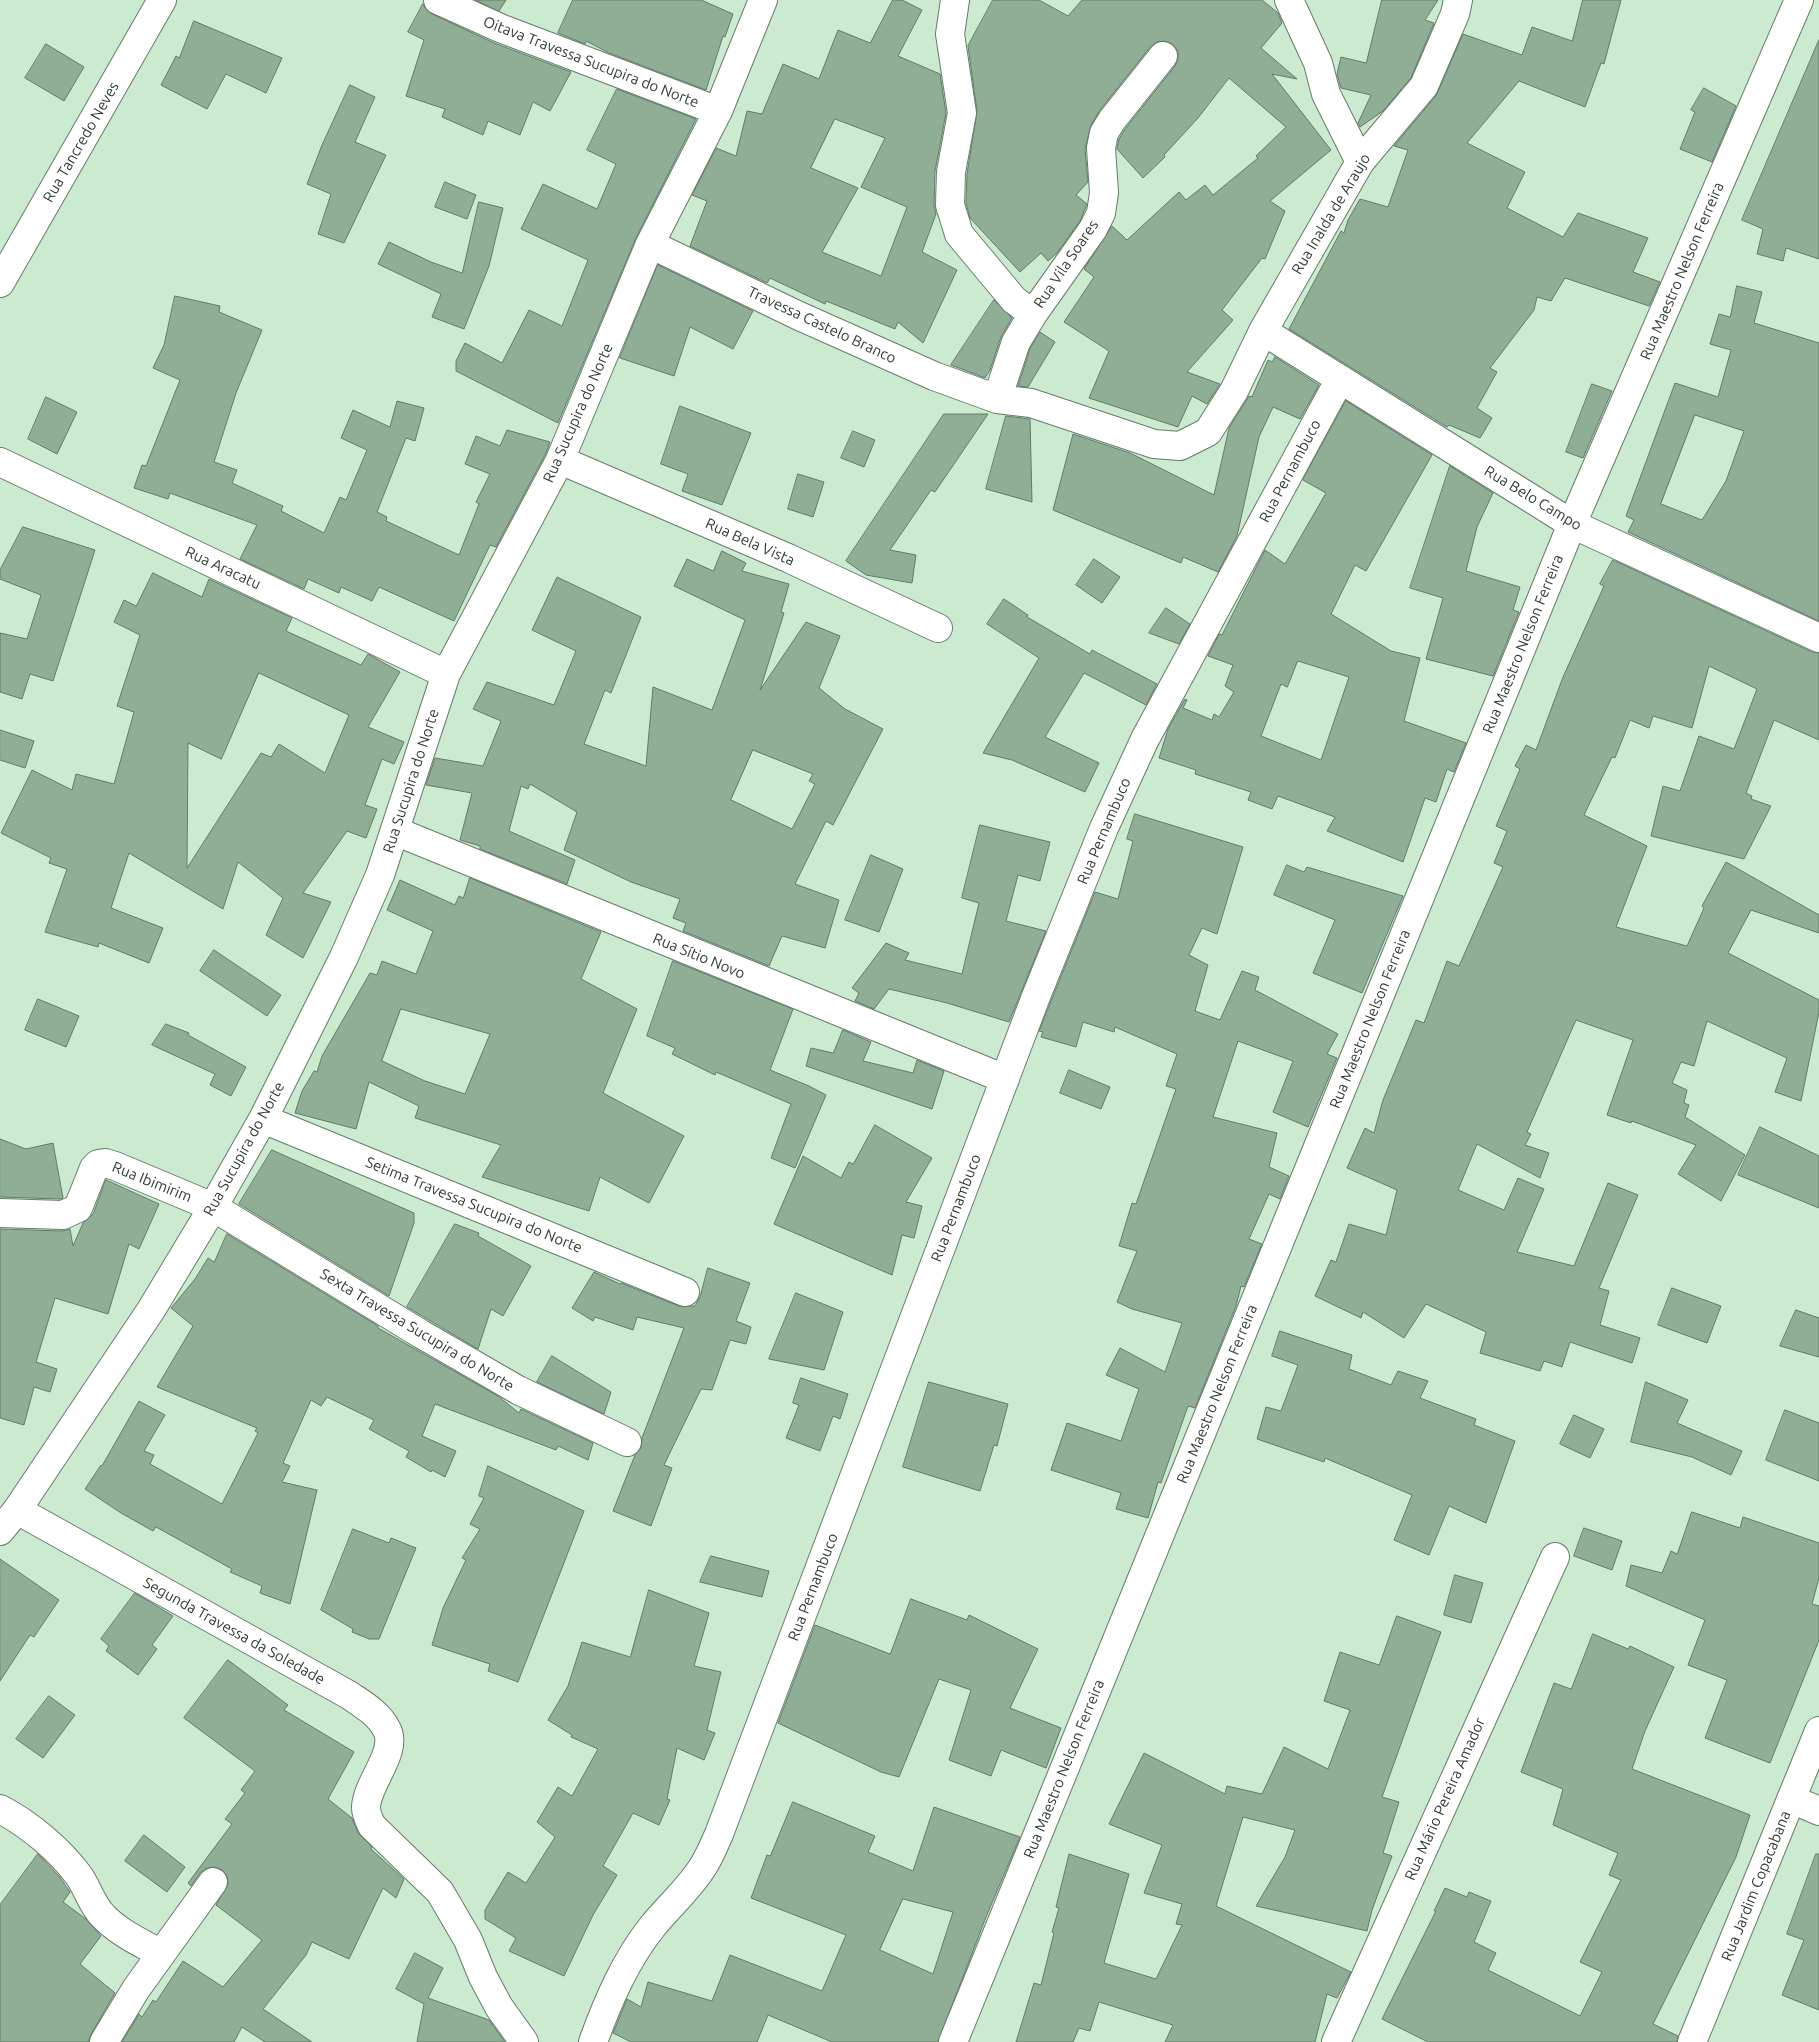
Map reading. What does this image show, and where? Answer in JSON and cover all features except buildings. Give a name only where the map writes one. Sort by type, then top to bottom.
[{"type":"street","name":"Rua Tancredo Neves","points":[[0,283],[162,0]]},
{"type":"street","name":"Oitava Travessa Sucupira do Norte","points":[[438,0],[500,28],[718,111]]},
{"type":"street","name":"Rua Sucupira do Norte","points":[[0,1531],[17,1510],[151,1310],[213,1207],[263,1119],[344,957],[380,875],[446,674],[560,460],[650,244],[718,111],[763,0]]},
{"type":"street","points":[[955,0],[950,34],[962,113],[951,172],[950,205],[959,234],[1014,300],[1032,314],[1016,342],[997,399]]},
{"type":"street","points":[[1289,0],[1318,63],[1326,94],[1360,162]]},
{"type":"street","name":"Rua Inalda de Araujo","points":[[1208,432],[1234,392],[1263,331],[1360,162],[1424,86],[1455,14],[1458,0]]},
{"type":"street","name":"Rua Maestro Nelson Ferreira","points":[[953,2042],[1572,524],[1800,0]]},
{"type":"street","name":"Rua Vila Soares","points":[[1032,314],[1093,229],[1101,213],[1104,193],[1101,148],[1104,133],[1112,120],[1163,56]]},
{"type":"street","name":"Travessa Castelo Branco","points":[[650,244],[797,315],[934,376],[997,399],[1031,403],[1154,444],[1180,446],[1208,432]]},
{"type":"street","name":"Rua Belo Campo","points":[[1263,331],[1572,524],[1819,638]]},
{"type":"street","name":"Rua Pernambuco","points":[[593,2042],[606,2005],[632,1957],[652,1926],[686,1890],[702,1868],[719,1834],[1035,999],[1104,828],[1146,739],[1340,379]]},
{"type":"street","name":"Rua Bela Vista","points":[[560,460],[788,558],[938,628]]},
{"type":"street","name":"Rua Aracatu","points":[[0,462],[446,674]]},
{"type":"street","name":"Rua Sítio Novo","points":[[395,831],[1005,1079]]},
{"type":"street","name":"Setima Travessa Sucupira do Norte","points":[[263,1119],[686,1292]]},
{"type":"street","name":"Rua Ibimirim","points":[[0,1213],[63,1216],[70,1213],[78,1208],[94,1168],[98,1164],[105,1163],[213,1207]]},
{"type":"street","name":"Sexta Travessa Sucupira do Norte","points":[[213,1207],[421,1334],[518,1390],[627,1442]]},
{"type":"street","name":"Segunda Travessa da Soledade","points":[[17,1510],[349,1695],[374,1712],[386,1727],[390,1738],[388,1749],[366,1806],[372,1826],[440,1892],[468,1940],[482,1977],[524,2042]]},
{"type":"street","name":"Rua Mário Pereira Amador","points":[[1336,2042],[1555,1556]]},
{"type":"street","name":"Rua Jardim Copacabana","points":[[1692,2042],[1819,1731]]},
{"type":"street","points":[[1791,1799],[1819,1811]]},
{"type":"street","points":[[0,1809],[12,1815],[63,1858],[80,1878],[102,1915],[116,1928],[161,1954]]},
{"type":"street","points":[[104,2042],[136,1989],[214,1882]]}]
